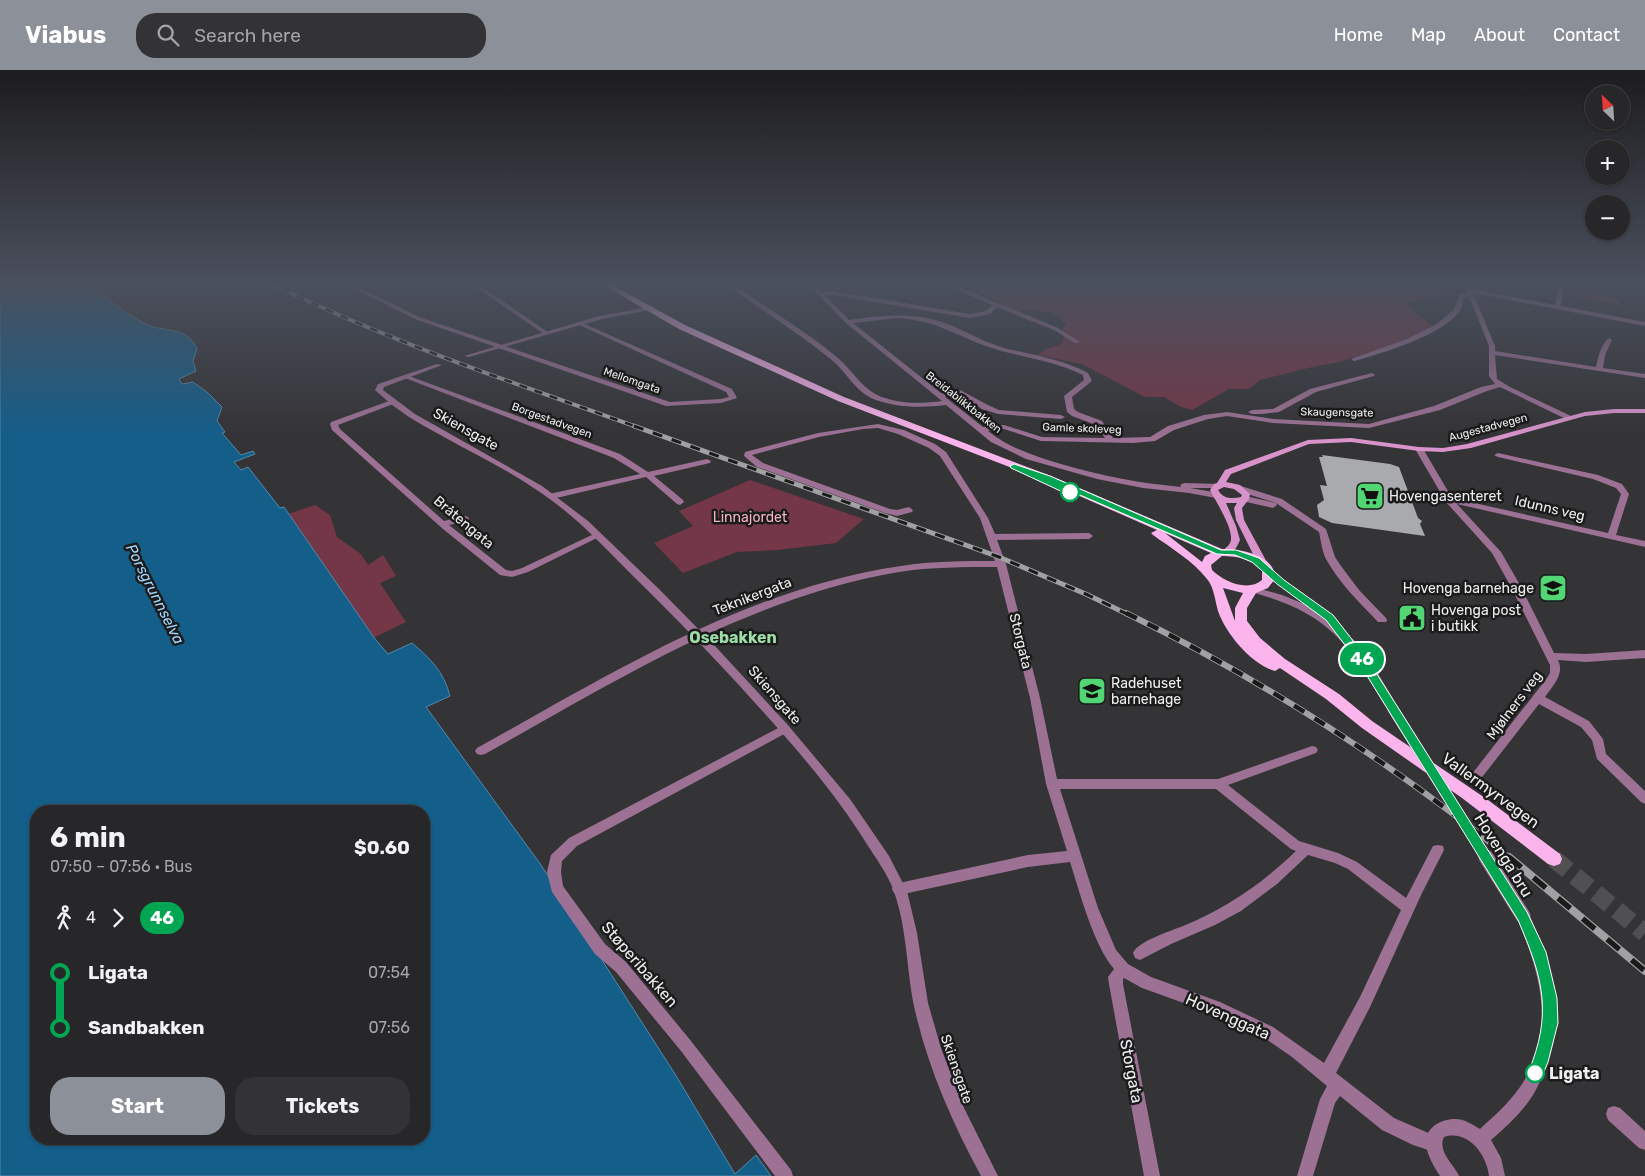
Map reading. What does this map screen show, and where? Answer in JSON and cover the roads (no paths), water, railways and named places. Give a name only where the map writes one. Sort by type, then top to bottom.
[{"type":"main road","points":[[697,334],[842,399],[1047,478],[1223,552],[1246,555],[1266,569]]},
{"type":"main road","name":"Augestadvegen","points":[[1218,491],[1228,472],[1300,444],[1319,440],[1351,440],[1419,449],[1455,448],[1568,418],[1598,412],[1645,411]]},
{"type":"main road","points":[[1014,466],[1161,536],[1178,547],[1225,586],[1253,590],[1267,584],[1270,579],[1238,513],[1246,494],[1239,488],[1238,476],[1249,464]]},
{"type":"main road","points":[[1218,491],[1239,488]]},
{"type":"main road","points":[[1211,576],[1206,568],[1206,561],[1210,556],[1233,547],[1236,540],[1218,491]]},
{"type":"main road","points":[[1218,491],[1233,502],[1244,499]]},
{"type":"main road","name":"Vallermyrvegen","points":[[1211,576],[1220,592],[1228,620],[1238,636],[1253,651],[1324,699],[1358,717]]},
{"type":"main road","name":"Vallermyrvegen","points":[[1253,590],[1241,606],[1241,622],[1248,632],[1272,655],[1331,695],[1358,717],[1454,784],[1554,859]]},
{"type":"street","name":"Mellomgata","points":[[459,334],[669,404],[727,400],[733,396],[729,391],[602,334]]},
{"type":"street","points":[[467,356],[544,334]]},
{"type":"street","points":[[799,334],[830,355],[867,392],[884,400],[907,405],[946,403]]},
{"type":"street","name":"Breidablikkbakken","points":[[862,334],[980,430],[1016,452],[1049,464],[1115,481],[1166,488],[1218,491]]},
{"type":"street","points":[[963,334],[1001,349],[1051,359],[1086,374],[1088,381],[1068,396],[1070,410],[1099,424],[1111,441]]},
{"type":"street","points":[[1063,334],[1077,342]]},
{"type":"street","points":[[1354,359],[1390,348],[1424,334]]},
{"type":"street","points":[[1488,334],[1493,353],[1492,376],[1500,385],[1568,418]]},
{"type":"street","points":[[1599,369],[1602,355],[1609,340]]},
{"type":"street","points":[[1493,353],[1645,376]]},
{"type":"street","points":[[392,403],[379,388],[381,386],[439,365]]},
{"type":"street","name":"Skaugensgate","points":[[1182,424],[1234,412],[1268,413],[1278,411],[1304,394],[1372,375]]},
{"type":"street","name":"Borgestadvegen","points":[[407,376],[602,449],[629,462],[680,502]]},
{"type":"street","name":"Skaugensgate","points":[[1227,414],[1280,422],[1369,426],[1437,408],[1484,389],[1500,385]]},
{"type":"street","points":[[938,396],[960,392],[985,407],[998,412],[1061,418]]},
{"type":"street","name":"Bråtengata","points":[[392,403],[334,424],[336,430],[443,524],[503,572],[512,574],[597,536]]},
{"type":"street","name":"Skiensgate","points":[[392,403],[552,496],[597,536],[699,634],[784,729],[848,806],[878,848],[899,889],[906,912],[921,1002],[942,1076],[955,1110],[990,1176]]},
{"type":"street","name":"Gamle skoleveg","points":[[980,430],[1004,427],[1041,439],[1111,441],[1152,439],[1182,424]]},
{"type":"street","name":"Storgata","points":[[909,510],[897,513],[888,511],[760,465],[751,460],[748,454],[818,435],[878,426],[901,432],[932,446],[942,454],[976,504],[992,537],[1001,564],[1035,698],[1052,784],[1091,908]]},
{"type":"street","name":"Mjølners veg","points":[[1419,449],[1449,500],[1496,552],[1516,585],[1551,656],[1556,673],[1479,773]]},
{"type":"street","points":[[1498,454],[1620,486],[1625,494],[1611,536]]},
{"type":"street","points":[[552,496],[707,461]]},
{"type":"street","points":[[1239,488],[1279,501],[1323,531],[1330,556],[1337,568],[1382,620]]},
{"type":"street","points":[[1244,499],[1291,510]]},
{"type":"street","name":"Idunns veg","points":[[1449,500],[1645,544]]},
{"type":"street","points":[[443,524],[464,519]]},
{"type":"street","points":[[992,537],[1089,536]]},
{"type":"street","name":"Teknikergata","points":[[481,751],[671,647],[726,620],[774,602],[842,581],[899,569],[928,566],[1001,564]]},
{"type":"street","points":[[1266,569],[1330,617],[1340,633]]},
{"type":"street","points":[[1253,590],[1282,597],[1300,605],[1340,633]]},
{"type":"street","name":"Hovenga bru","points":[[1340,633],[1364,663],[1523,916],[1539,952],[1546,975],[1550,998],[1550,1023],[1541,1062],[1528,1088],[1480,1140]]},
{"type":"street","points":[[1551,656],[1586,658],[1645,654]]},
{"type":"street","points":[[1538,698],[1572,716],[1589,728],[1597,739],[1601,756],[1645,799]]},
{"type":"street","name":"Støperibakken","points":[[784,729],[573,842],[556,859],[554,872],[557,888],[600,949],[621,967],[686,1046],[785,1176]]},
{"type":"street","points":[[1052,784],[1218,784],[1312,750]]},
{"type":"street","points":[[1218,784],[1284,837],[1305,850],[1342,860],[1355,867],[1408,907]]},
{"type":"street","points":[[1140,953],[1153,945],[1224,913],[1290,866],[1305,850]]},
{"type":"street","points":[[1306,1176],[1332,1079],[1347,1039],[1421,879],[1438,850]]},
{"type":"street","points":[[899,889],[1028,861],[1074,856]]},
{"type":"street","name":"Hovenggata","points":[[1091,908],[1111,956],[1123,969],[1147,983],[1220,1009],[1268,1032],[1332,1079],[1388,1124],[1434,1144]]},
{"type":"street","name":"Storgata","points":[[1123,969],[1116,977],[1116,984],[1152,1176]]},
{"type":"street","points":[[1614,1114],[1645,1142]]},
{"type":"street","points":[[1451,1176],[1440,1162],[1434,1144],[1440,1131],[1453,1127],[1462,1129],[1480,1140],[1494,1158],[1497,1176]]},
{"type":"water","name":"Porsgrunnselva","points":[[0,334],[183,334],[193,342],[197,349],[193,361],[196,371],[179,379],[182,384],[193,382],[207,392],[222,407],[217,421],[225,432],[222,433],[241,455],[253,451],[255,454],[234,462],[241,470],[248,467],[280,508],[284,507],[375,639],[388,654],[412,643],[436,666],[450,696],[426,707],[541,865],[675,1074],[735,1174],[756,1155],[771,1176],[0,1176]]},
{"type":"tunnel","points":[[1554,859],[1645,933]]},
{"type":"railway","points":[[384,334],[497,377],[637,427]]},
{"type":"railway","points":[[634,426],[999,557],[1088,595],[1129,615]]},
{"type":"railway","points":[[1126,613],[1227,666],[1325,725],[1420,789],[1511,859]]},
{"type":"railway","points":[[1509,857],[1645,971]]},
{"type":"place","name":"Hovengasenteret","points":[[1370,496]]},
{"type":"place","name":"Hovenga barnehage","points":[[1553,588]]},
{"type":"place","name":"Hovenga post i butikk","points":[[1412,618]]},
{"type":"place","name":"Radehuset barnehage","points":[[1092,691]]},
{"type":"place","name":"Ligata","points":[[1535,1073]]},
{"type":"district","name":"Osebakken","points":[[733,637]]},
{"type":"park label","name":"Linnajordet","points":[[750,517]]}]
